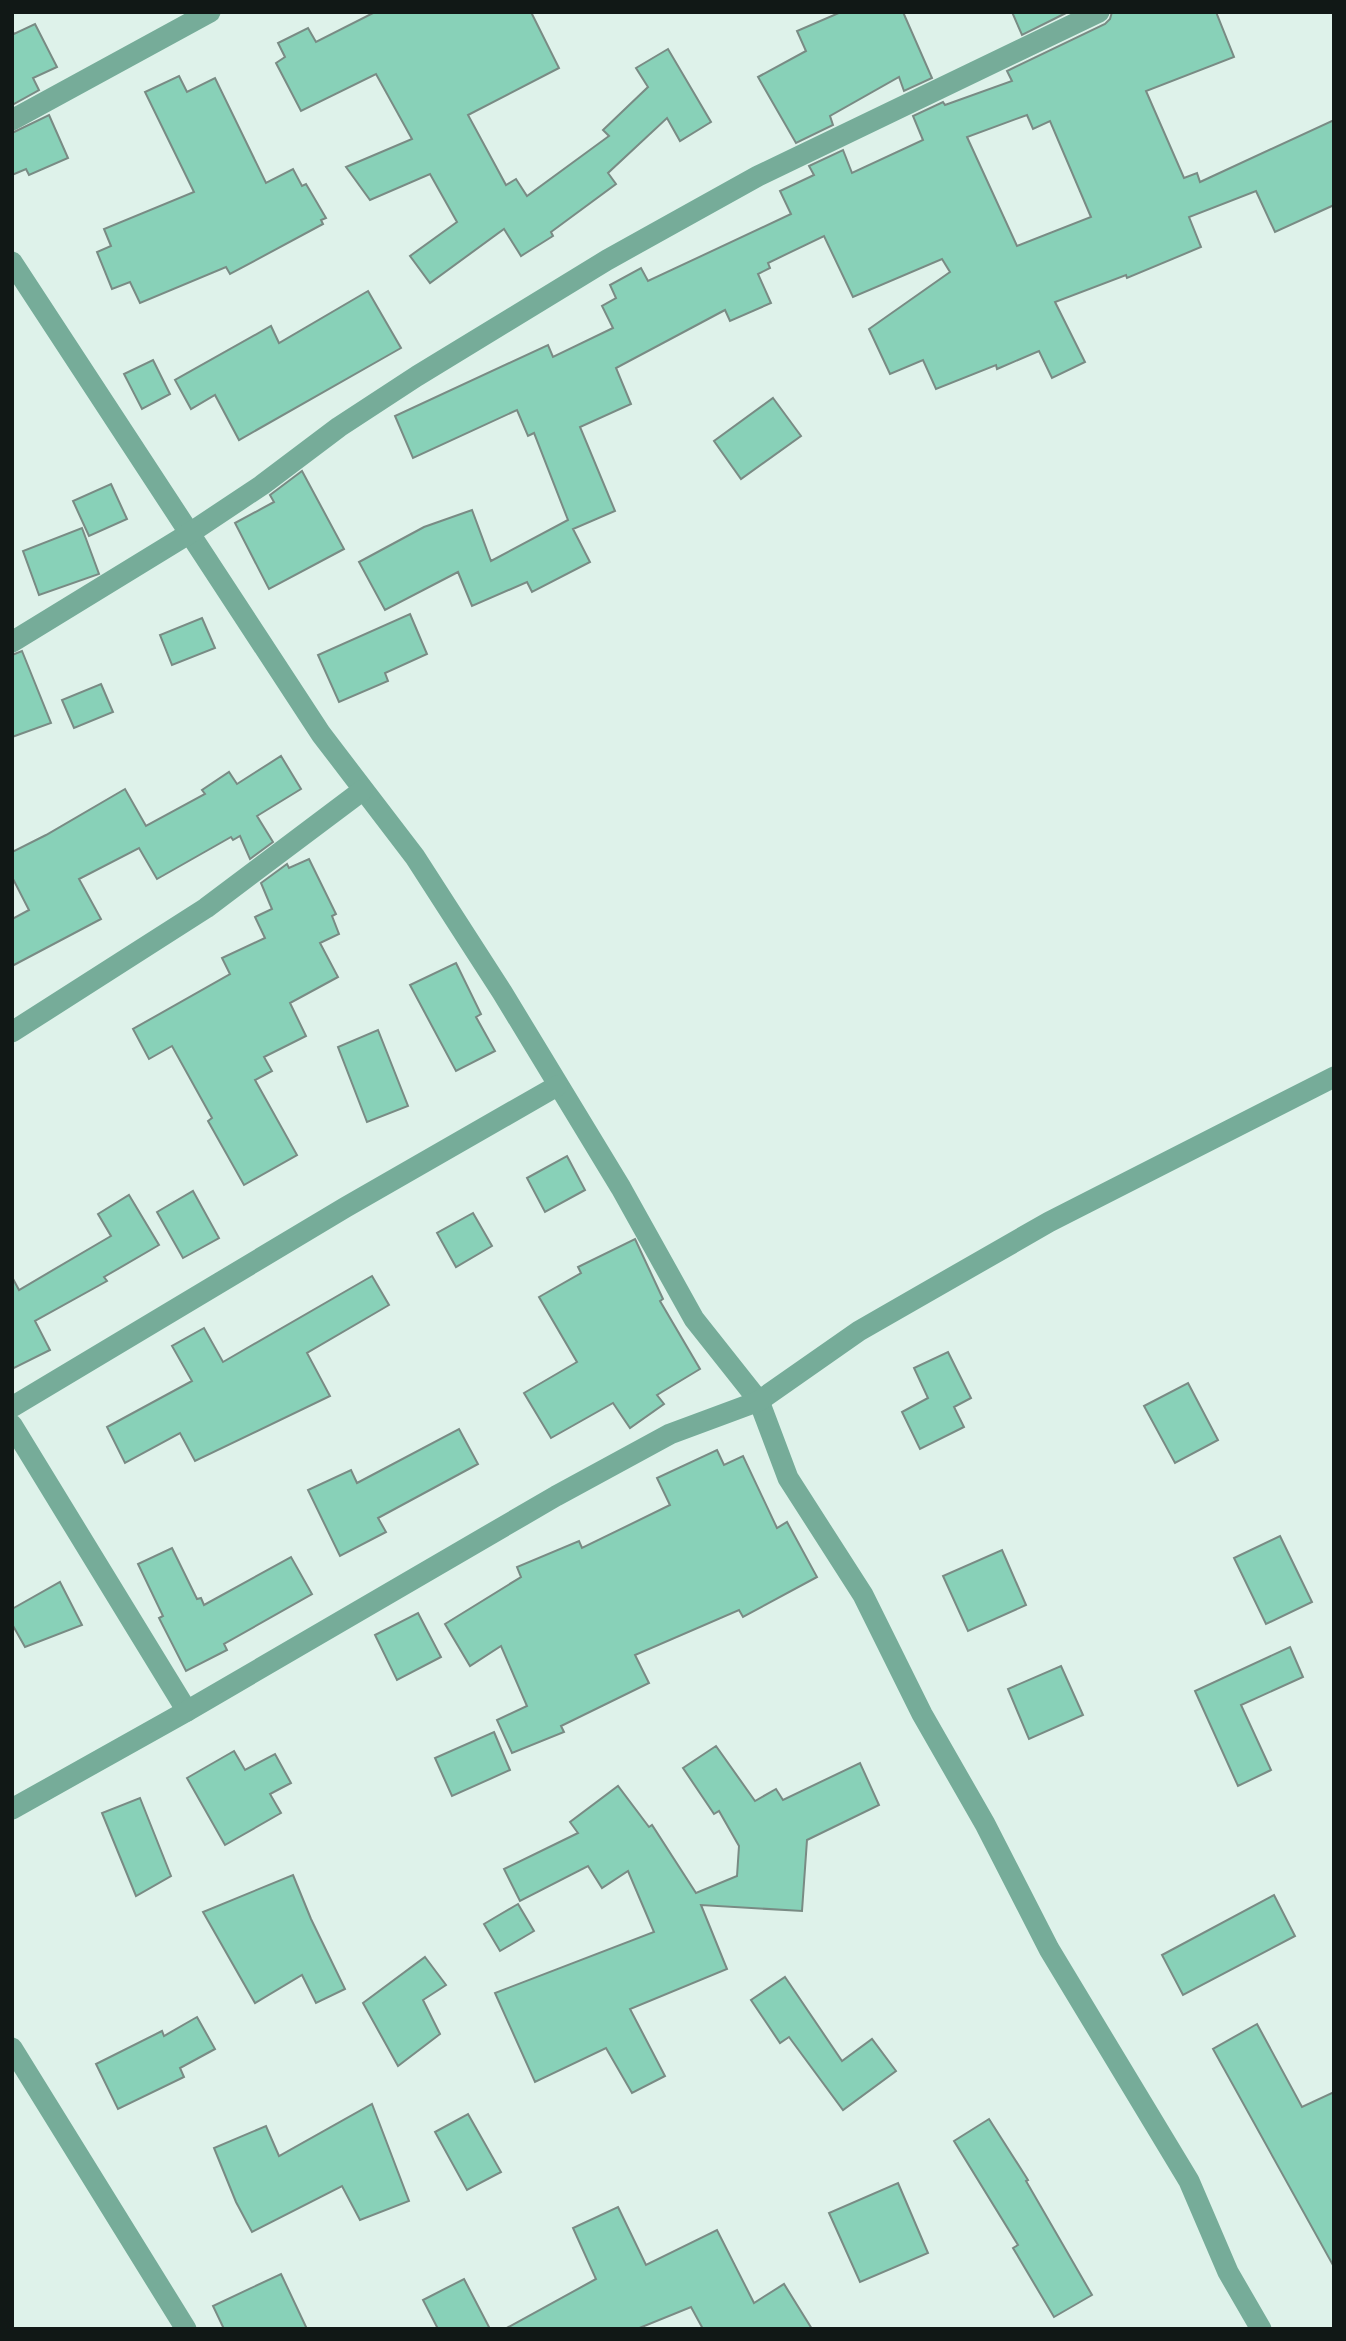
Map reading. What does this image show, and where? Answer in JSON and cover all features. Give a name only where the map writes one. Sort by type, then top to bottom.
[{"type":"street","points":[[12,120],[210,12]]},
{"type":"street","points":[[12,642],[190,533],[262,485],[339,427],[417,376],[607,260],[758,176],[1099,12]]},
{"type":"street","points":[[12,262],[321,734],[423,868],[621,1188],[694,1319],[759,1401],[788,1478],[863,1595],[922,1714],[985,1824],[1049,1949],[1189,2181],[1227,2272],[1261,2329]]},
{"type":"street","points":[[12,1032],[206,908],[363,790]]},
{"type":"street","points":[[12,1809],[670,1434],[759,1401],[859,1331],[1049,1222],[1334,1077]]},
{"type":"street","points":[[12,1407],[310,1228],[557,1086]]},
{"type":"street","points":[[12,1425],[187,1711]]},
{"type":"street","points":[[12,2048],[186,2329]]},
{"type":"building","points":[[375,12],[531,12],[559,68],[468,115],[506,185],[516,179],[527,196],[609,136],[603,130],[648,87],[636,68],[668,49],[711,122],[680,141],[667,118],[608,173],[616,184],[551,232],[553,236],[521,256],[504,229],[430,283],[410,256],[457,222],[430,174],[370,200],[346,167],[412,139],[376,74],[301,111],[276,63],[285,57],[278,43],[308,28],[316,42]]},
{"type":"building","points":[[841,12],[903,12],[932,78],[904,91],[899,77],[830,116],[833,125],[796,143],[758,77],[806,51],[797,31]]},
{"type":"building","points":[[1012,12],[1068,12],[1022,35]]},
{"type":"building","points":[[1112,12],[1216,12],[1234,57],[1146,91],[1184,178],[1197,173],[1200,182],[1334,120],[1334,205],[1275,232],[1256,191],[1189,217],[1201,247],[1127,278],[1126,275],[1055,302],[1085,362],[1052,378],[1039,351],[997,369],[996,365],[936,389],[923,360],[890,374],[869,329],[950,272],[942,259],[853,297],[824,236],[768,263],[770,268],[758,274],[771,303],[730,321],[725,310],[616,368],[631,404],[580,427],[615,511],[573,529],[590,562],[532,592],[527,582],[472,606],[458,572],[385,610],[359,562],[424,527],[472,510],[491,561],[568,520],[534,433],[528,436],[517,410],[413,458],[395,416],[548,345],[553,357],[613,328],[602,306],[616,298],[610,285],[641,268],[648,281],[791,214],[780,191],[814,175],[809,166],[843,150],[852,173],[923,140],[913,116],[943,102],[945,105],[1012,81],[1007,71],[1105,24]],"holes":[[[1027,115],[1033,129],[1050,121],[1091,217],[1017,246],[967,137]]]},
{"type":"building","points":[[35,24],[57,67],[33,78],[39,90],[12,105],[12,30],[14,34]]},
{"type":"building","points":[[179,76],[187,92],[215,78],[266,183],[293,169],[302,186],[306,184],[326,218],[321,220],[323,224],[230,274],[226,267],[140,303],[130,282],[112,289],[97,252],[111,246],[104,229],[194,192],[145,92]]},
{"type":"building","points":[[49,115],[68,158],[29,175],[26,169],[12,175],[12,133]]},
{"type":"building","points":[[368,291],[401,348],[239,440],[215,395],[191,409],[175,380],[271,326],[279,343]]},
{"type":"building","points":[[153,360],[170,394],[142,409],[124,374]]},
{"type":"building","points":[[773,398],[801,436],[741,479],[714,441]]},
{"type":"building","points":[[302,471],[344,549],[269,589],[235,523],[274,502],[270,495]]},
{"type":"building","points":[[111,484],[127,519],[89,536],[73,501]]},
{"type":"building","points":[[82,528],[99,574],[39,595],[23,551]]},
{"type":"building","points":[[410,614],[427,654],[385,673],[388,681],[339,702],[318,655]]},
{"type":"building","points":[[202,618],[215,648],[172,665],[160,635]]},
{"type":"building","points":[[22,651],[51,723],[12,737],[12,655]]},
{"type":"building","points":[[101,684],[113,712],[74,728],[62,700]]},
{"type":"building","points":[[281,756],[301,789],[257,816],[273,842],[250,859],[240,836],[233,840],[231,837],[157,879],[139,848],[79,879],[101,919],[12,966],[12,919],[29,910],[12,877],[12,852],[125,789],[146,826],[205,794],[202,790],[229,772],[237,784]]},
{"type":"building","points":[[309,859],[336,914],[332,916],[339,934],[320,943],[338,977],[290,1003],[306,1036],[264,1057],[272,1071],[255,1080],[297,1155],[244,1185],[208,1121],[212,1118],[172,1046],[149,1059],[133,1029],[230,974],[222,958],[265,938],[255,917],[272,909],[261,883],[287,864],[289,868]]},
{"type":"building","points":[[456,963],[481,1014],[476,1017],[495,1051],[456,1071],[410,985]]},
{"type":"building","points":[[378,1030],[408,1106],[367,1122],[338,1047]]},
{"type":"building","points":[[567,1156],[585,1190],[545,1212],[527,1178]]},
{"type":"building","points":[[193,1191],[219,1238],[183,1258],[157,1212]]},
{"type":"building","points":[[129,1195],[159,1245],[104,1277],[107,1281],[35,1321],[50,1350],[12,1369],[12,1277],[19,1290],[111,1236],[98,1214]]},
{"type":"building","points":[[473,1213],[492,1246],[456,1267],[437,1233]]},
{"type":"building","points":[[635,1239],[663,1299],[660,1301],[700,1369],[657,1395],[664,1404],[630,1428],[613,1403],[551,1438],[524,1393],[577,1362],[539,1297],[581,1273],[578,1267]]},
{"type":"building","points":[[372,1276],[389,1305],[307,1353],[330,1396],[195,1461],[180,1433],[125,1463],[107,1427],[192,1381],[172,1346],[204,1328],[223,1362]]},
{"type":"building","points":[[948,1352],[971,1398],[954,1407],[964,1427],[920,1449],[902,1412],[928,1398],[914,1368]]},
{"type":"building","points":[[1188,1383],[1218,1440],[1175,1463],[1144,1406]]},
{"type":"building","points":[[459,1429],[478,1464],[378,1518],[386,1532],[340,1556],[308,1490],[351,1470],[357,1483]]},
{"type":"building","points":[[717,1450],[724,1465],[743,1456],[777,1528],[787,1522],[817,1577],[743,1617],[739,1610],[635,1655],[649,1683],[561,1726],[564,1732],[512,1753],[497,1720],[527,1706],[501,1646],[470,1666],[445,1624],[521,1577],[517,1567],[579,1541],[582,1548],[670,1505],[657,1478]]},
{"type":"building","points":[[1280,1536],[1312,1602],[1266,1624],[1234,1558]]},
{"type":"building","points":[[172,1548],[197,1599],[201,1598],[204,1605],[291,1557],[312,1594],[224,1644],[227,1650],[186,1671],[159,1618],[163,1616],[138,1564]]},
{"type":"building","points":[[1002,1550],[1026,1605],[968,1631],[943,1576]]},
{"type":"building","points":[[60,1582],[82,1625],[25,1647],[12,1624],[12,1609]]},
{"type":"building","points":[[418,1613],[441,1657],[397,1680],[375,1635]]},
{"type":"building","points":[[1290,1647],[1303,1677],[1241,1705],[1271,1770],[1238,1786],[1195,1691]]},
{"type":"building","points":[[1061,1666],[1083,1715],[1029,1739],[1008,1689]]},
{"type":"building","points":[[494,1732],[510,1770],[452,1796],[435,1758]]},
{"type":"building","points":[[716,1746],[755,1801],[776,1789],[783,1800],[860,1763],[879,1805],[807,1840],[802,1911],[701,1905],[727,1969],[630,2009],[665,2076],[632,2093],[606,2048],[535,2082],[495,1993],[654,1932],[628,1871],[602,1888],[588,1866],[520,1901],[504,1869],[578,1833],[570,1822],[618,1786],[649,1827],[652,1825],[696,1893],[737,1876],[739,1846],[719,1811],[714,1814],[683,1768]]},
{"type":"building","points":[[234,1751],[245,1770],[275,1754],[291,1783],[270,1794],[281,1813],[225,1845],[187,1778]]},
{"type":"building","points":[[140,1798],[171,1876],[136,1896],[102,1813]]},
{"type":"building","points":[[293,1875],[345,1989],[316,2003],[302,1975],[255,2003],[203,1912]]},
{"type":"building","points":[[1274,1895],[1295,1936],[1183,1995],[1162,1955]]},
{"type":"building","points":[[518,1904],[534,1931],[500,1951],[484,1924]]},
{"type":"building","points":[[425,1957],[446,1985],[423,2000],[440,2034],[398,2066],[363,2003]]},
{"type":"building","points":[[785,1977],[842,2061],[872,2039],[896,2071],[843,2110],[789,2037],[780,2043],[751,2000]]},
{"type":"building","points":[[197,2017],[215,2049],[180,2068],[184,2077],[118,2109],[96,2064],[162,2031],[164,2036]]},
{"type":"building","points":[[1257,2024],[1302,2107],[1334,2092],[1334,2267],[1213,2049]]},
{"type":"building","points":[[372,2104],[409,2201],[360,2220],[342,2186],[252,2232],[236,2202],[214,2148],[266,2126],[279,2156]]},
{"type":"building","points":[[468,2114],[501,2172],[467,2190],[435,2132]]},
{"type":"building","points":[[989,2119],[1028,2180],[1026,2181],[1092,2295],[1054,2317],[1013,2248],[1018,2245],[954,2141]]},
{"type":"building","points":[[898,2183],[928,2253],[860,2282],[829,2213]]},
{"type":"building","points":[[618,2207],[646,2265],[717,2230],[754,2303],[784,2284],[812,2329],[703,2329],[691,2307],[637,2329],[505,2329],[596,2279],[573,2228]]},
{"type":"building","points":[[281,2274],[307,2329],[224,2329],[213,2306]]},
{"type":"building","points":[[464,2279],[490,2329],[438,2329],[423,2300]]}]
